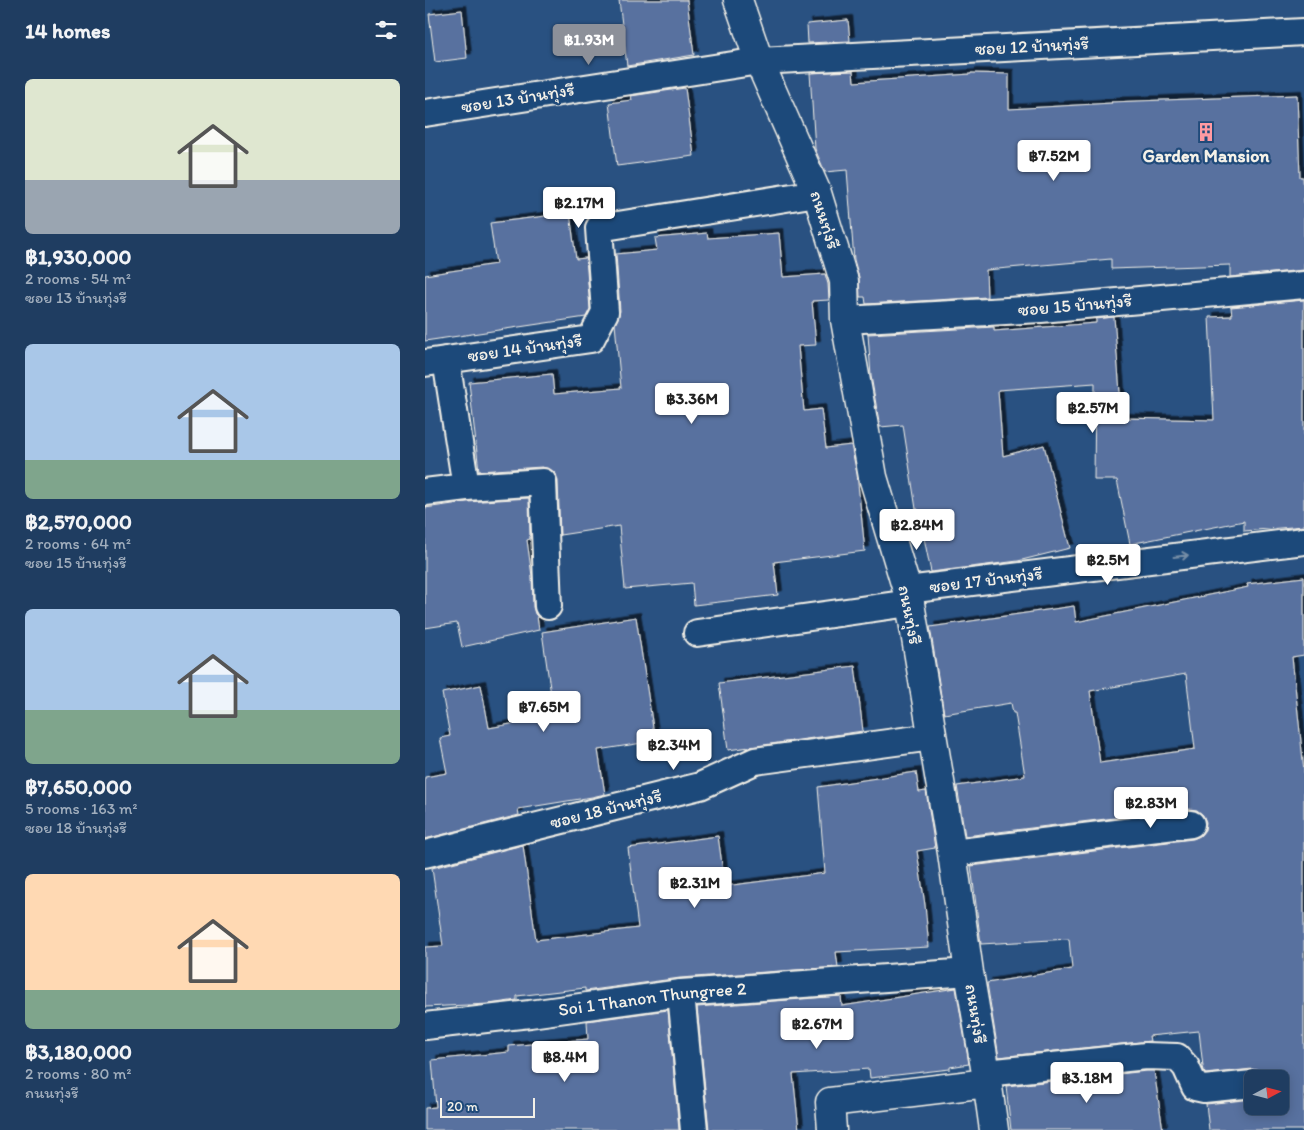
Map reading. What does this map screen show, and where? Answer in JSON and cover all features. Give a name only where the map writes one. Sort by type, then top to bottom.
[{"type":"street","name":"ถนนทุ่งรี","points":[[738,0],[759,61],[817,193],[844,281],[845,320],[873,477],[908,596],[953,853],[969,972],[994,1130]]},
{"type":"street","name":"ซอย 12 บ้านทุ่งรี","points":[[759,61],[1304,32]]},
{"type":"street","name":"ซอย 13 บ้านทุ่งรี","points":[[425,113],[759,61]]},
{"type":"street","name":"ซอย 14 บ้านทุ่งรี","points":[[436,361],[591,339],[605,312],[599,228],[817,193]]},
{"type":"street","name":"ซอย 15 บ้านทุ่งรี","points":[[845,320],[1041,309],[1304,284]]},
{"type":"street","points":[[436,361],[466,487]]},
{"type":"street","points":[[425,492],[466,487],[543,482],[548,606]]},
{"type":"street","name":"ซอย 17 บ้านทุ่งรี","points":[[697,632],[908,596],[1304,541]]},
{"type":"street","name":"ซอย 18 บ้านทุ่งรี","points":[[425,854],[700,786],[755,762],[932,737]]},
{"type":"street","points":[[953,853],[1191,824]]},
{"type":"street","name":"Soi 1 Thanon Thungree 2","points":[[425,1026],[531,1014],[681,993],[969,972]]},
{"type":"street","points":[[681,993],[695,1130]]},
{"type":"street","points":[[832,1130],[830,1102],[1146,1056],[1177,1057],[1186,1067],[1195,1087],[1204,1089],[1244,1085]]},
{"type":"building","points":[[619,0],[687,0],[694,55],[627,66]]},
{"type":"building","points":[[462,10],[467,58],[435,62],[429,14]]},
{"type":"building","points":[[848,20],[850,41],[808,43],[807,24]]},
{"type":"building","points":[[853,71],[854,82],[971,73],[1009,74],[1009,109],[1111,102],[1297,95],[1300,177],[1303,177],[1304,270],[1230,277],[1230,265],[1111,269],[1111,259],[986,270],[987,297],[866,304],[865,297],[860,297],[859,277],[854,260],[847,170],[825,172],[815,149],[810,73]]},
{"type":"building","points":[[685,88],[694,156],[617,166],[609,103],[632,100],[631,96]]},
{"type":"building","points":[[570,213],[576,259],[586,258],[590,309],[586,317],[425,341],[425,275],[496,264],[490,223]]},
{"type":"building","points":[[707,233],[708,238],[779,233],[783,277],[825,274],[829,300],[812,301],[816,345],[798,346],[804,411],[821,409],[826,448],[851,445],[857,474],[865,551],[774,562],[778,595],[694,605],[692,583],[625,589],[619,526],[560,535],[558,481],[556,474],[550,469],[542,467],[479,471],[469,382],[552,374],[554,394],[621,388],[615,324],[620,311],[616,254],[657,250],[655,238]]},
{"type":"building","points":[[1304,300],[1304,526],[1244,531],[1244,521],[1130,544],[1117,480],[1094,480],[1095,383],[998,390],[1003,456],[1044,445],[1070,548],[1018,561],[931,572],[918,509],[916,509],[903,425],[880,427],[871,376],[868,334],[994,327],[994,331],[1096,323],[1096,319],[1114,317],[1122,418],[1214,420],[1209,317],[1232,316],[1231,307]]},
{"type":"building","points":[[529,498],[530,539],[527,540],[532,576],[533,607],[537,616],[539,630],[462,647],[457,623],[425,628],[425,508],[467,502]]},
{"type":"building","points":[[1304,577],[1304,655],[1292,657],[1304,770],[1304,1130],[1209,1130],[1206,1104],[1244,1100],[1244,1115],[1289,1115],[1289,1070],[1252,1069],[1205,1074],[1199,1031],[1149,1036],[1150,1041],[999,1057],[987,983],[1072,969],[1069,939],[981,944],[971,866],[1193,839],[1200,836],[1205,830],[1206,822],[1203,815],[1197,810],[1189,809],[965,836],[957,786],[1025,776],[1015,713],[1013,713],[1011,703],[944,714],[930,627],[1074,606],[1076,622],[1248,587],[1247,584]],"holes":[[[1186,674],[1195,749],[1100,763],[1090,691]]]},
{"type":"building","points":[[636,617],[655,741],[598,750],[605,794],[518,809],[519,815],[425,839],[425,777],[447,773],[440,738],[450,736],[442,693],[481,685],[489,728],[554,716],[542,632]]},
{"type":"building","points":[[855,666],[863,731],[728,750],[719,683]]},
{"type":"building","points":[[916,772],[919,792],[926,791],[935,848],[917,851],[929,947],[836,952],[838,967],[680,978],[585,991],[585,988],[517,996],[517,1000],[489,1004],[425,1007],[425,947],[443,946],[432,868],[523,845],[536,940],[638,928],[628,848],[718,836],[725,886],[825,873],[818,787]]},
{"type":"building","points":[[956,988],[969,1064],[950,1067],[950,1069],[870,1078],[869,1069],[793,1074],[799,1130],[709,1130],[697,1007],[841,996],[842,1006]]},
{"type":"building","points":[[668,1010],[679,1130],[425,1130],[425,1108],[436,1107],[432,1060],[509,1052],[509,1046],[588,1039],[587,1021]]},
{"type":"building","points":[[1154,1071],[1163,1130],[1011,1130],[1006,1086]]},
{"type":"place","name":"Garden Mansion","points":[[1206,132]]}]
